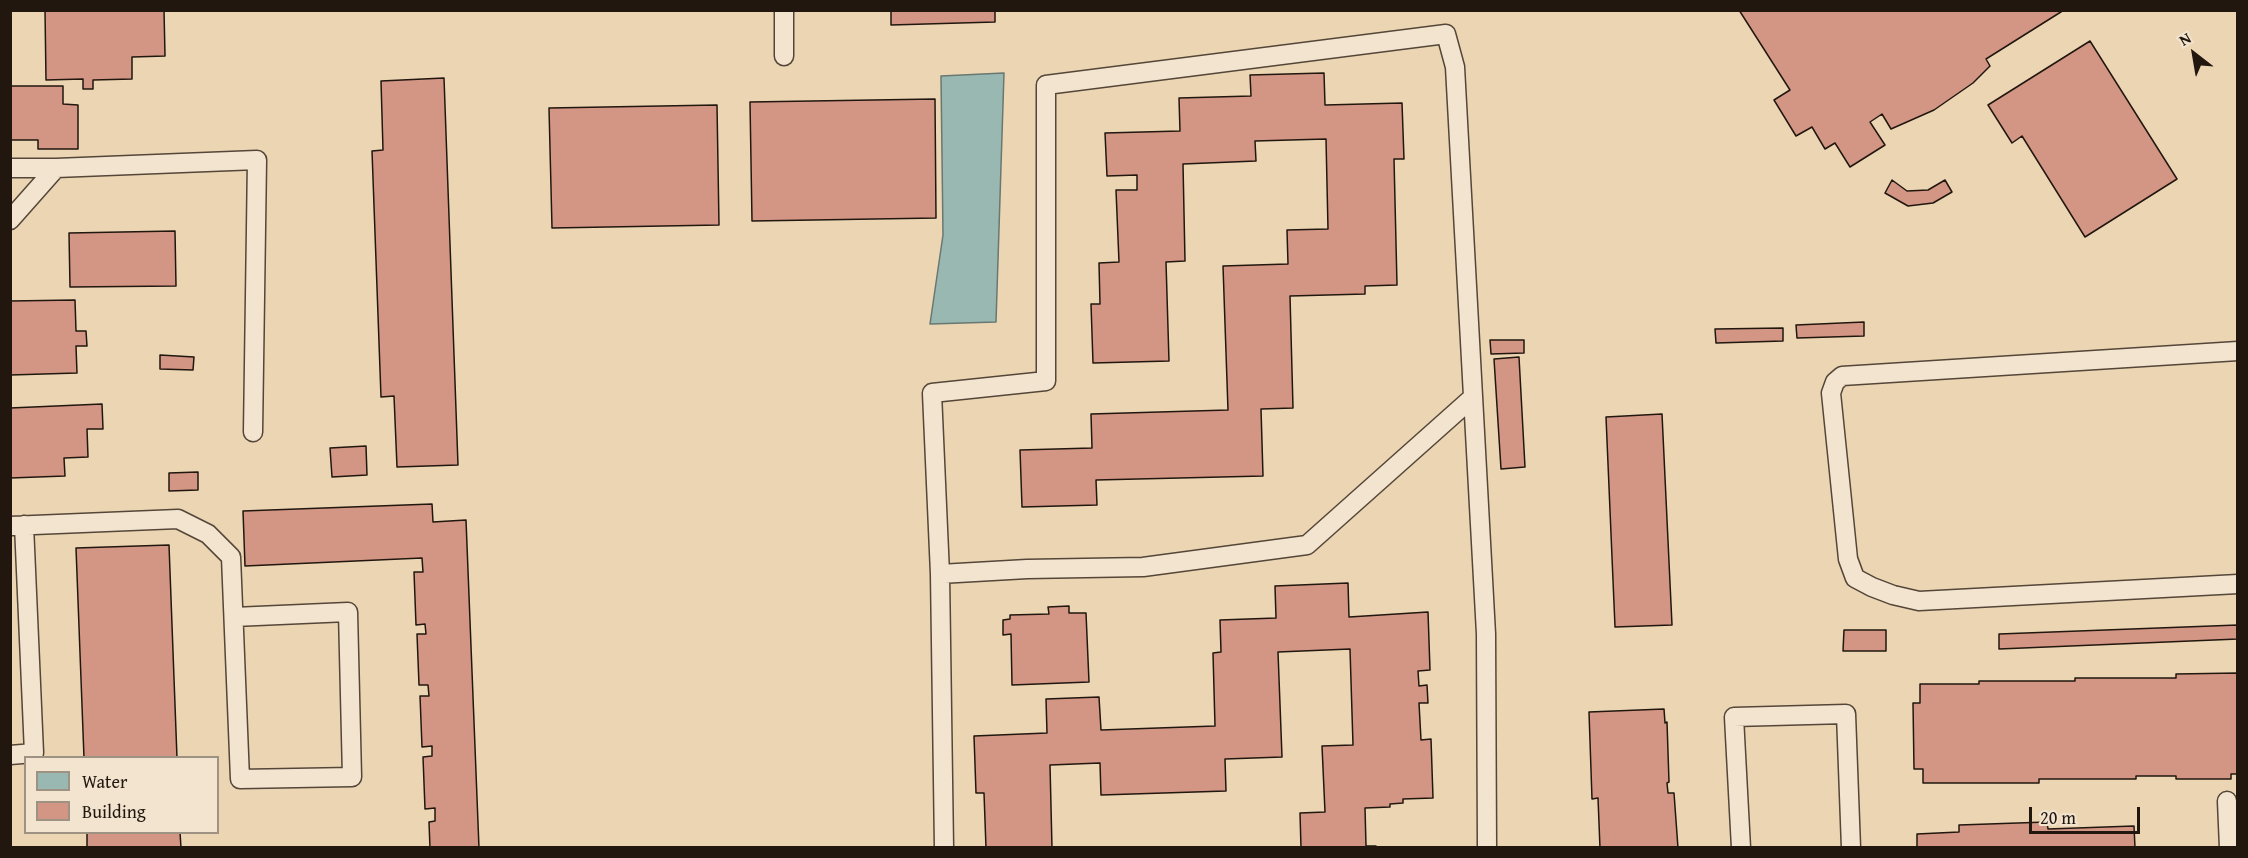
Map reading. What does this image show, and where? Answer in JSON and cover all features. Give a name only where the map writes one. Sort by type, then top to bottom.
[{"type":"lane","points":[[784,10],[784,56]]},
{"type":"lane","points":[[944,848],[940,574],[932,393],[1046,381],[1046,85],[1446,34],[1455,67],[1486,634],[1487,848]]},
{"type":"lane","points":[[10,168],[257,160],[253,432]]},
{"type":"lane","points":[[10,220],[56,168]]},
{"type":"lane","points":[[2238,351],[1842,376],[1835,382],[1831,393],[1848,559],[1856,578],[1893,595],[1919,601],[2238,584]]},
{"type":"lane","points":[[940,574],[1027,569],[1143,567],[1307,545],[1472,398]]},
{"type":"lane","points":[[10,755],[34,755],[17,525],[178,519],[208,534],[231,557],[240,779],[352,777],[348,612],[234,617]]},
{"type":"lane","points":[[1741,848],[1734,717],[1846,714],[1851,848]]},
{"type":"lane","points":[[2227,801],[2229,848]]},
{"type":"water","points":[[1004,73],[996,322],[930,324],[943,235],[941,76]]},
{"type":"building","points":[[45,10],[164,10],[165,56],[132,57],[132,79],[93,80],[93,89],[83,89],[83,79],[46,80]]},
{"type":"building","points":[[891,10],[995,10],[995,22],[891,25]]},
{"type":"building","points":[[1739,10],[2064,10],[1986,59],[1990,66],[1973,83],[1934,110],[1891,129],[1882,114],[1870,122],[1885,145],[1850,167],[1835,143],[1825,149],[1812,127],[1796,136],[1774,100],[1790,90]]},
{"type":"building","points":[[2090,41],[2177,179],[2085,237],[2022,136],[2012,143],[1988,105]]},
{"type":"building","points":[[1324,73],[1325,105],[1402,103],[1404,159],[1394,159],[1397,285],[1365,286],[1365,294],[1290,296],[1293,408],[1261,409],[1263,476],[1096,480],[1097,505],[1022,507],[1020,450],[1092,448],[1091,414],[1228,410],[1223,266],[1288,264],[1287,230],[1328,229],[1326,139],[1255,141],[1256,161],[1183,164],[1185,261],[1166,262],[1169,361],[1093,363],[1091,304],[1100,304],[1099,263],[1119,262],[1116,190],[1137,190],[1137,175],[1107,176],[1105,133],[1180,131],[1179,98],[1251,96],[1250,75]]},
{"type":"building","points":[[444,78],[458,465],[397,467],[394,396],[381,397],[372,151],[383,150],[381,81]]},
{"type":"building","points":[[10,86],[63,86],[63,104],[78,105],[78,149],[38,149],[38,140],[10,140]]},
{"type":"building","points":[[935,99],[936,218],[752,221],[750,102]]},
{"type":"building","points":[[717,105],[719,225],[552,228],[549,108]]},
{"type":"building","points":[[1892,180],[1907,191],[1928,190],[1945,180],[1952,192],[1933,203],[1908,206],[1885,193]]},
{"type":"building","points":[[175,231],[176,286],[70,287],[69,233]]},
{"type":"building","points":[[75,300],[76,331],[86,331],[87,346],[76,346],[77,373],[10,375],[10,301]]},
{"type":"building","points":[[1864,322],[1864,336],[1797,338],[1796,325]]},
{"type":"building","points":[[1783,328],[1783,341],[1716,343],[1715,329]]},
{"type":"building","points":[[1490,340],[1524,340],[1524,353],[1491,354]]},
{"type":"building","points":[[160,355],[194,357],[193,370],[160,369]]},
{"type":"building","points":[[1519,357],[1525,467],[1501,469],[1494,359]]},
{"type":"building","points":[[102,404],[103,429],[87,429],[88,457],[64,458],[65,476],[10,478],[10,408]]},
{"type":"building","points":[[1662,414],[1672,625],[1615,627],[1606,417]]},
{"type":"building","points":[[366,446],[367,475],[332,477],[330,448]]},
{"type":"building","points":[[198,472],[198,490],[169,491],[169,473]]},
{"type":"building","points":[[432,504],[433,522],[466,520],[479,848],[430,848],[429,822],[435,821],[435,808],[425,809],[423,757],[432,756],[432,746],[422,747],[420,696],[429,696],[428,685],[419,685],[417,634],[426,634],[425,624],[416,625],[414,572],[423,572],[422,558],[245,566],[243,511]]},
{"type":"building","points":[[169,545],[177,756],[84,756],[76,548]]},
{"type":"building","points":[[1348,583],[1349,617],[1428,612],[1430,670],[1418,671],[1419,686],[1427,685],[1428,703],[1419,703],[1421,740],[1431,739],[1433,798],[1403,799],[1403,803],[1390,804],[1390,807],[1365,808],[1366,846],[1376,846],[1376,848],[1301,848],[1300,813],[1325,812],[1322,746],[1353,745],[1350,649],[1278,652],[1282,757],[1225,759],[1226,791],[1101,795],[1100,763],[1050,765],[1052,848],[986,848],[984,793],[976,793],[974,736],[1047,733],[1046,699],[1099,697],[1101,730],[1215,726],[1213,653],[1221,652],[1220,620],[1276,618],[1275,586]]},
{"type":"building","points":[[1069,606],[1069,613],[1086,613],[1089,682],[1012,685],[1011,634],[1003,635],[1003,620],[1010,619],[1010,615],[1049,614],[1048,607]]},
{"type":"building","points":[[2238,625],[2238,639],[1999,649],[1999,634]]},
{"type":"building","points":[[1844,630],[1886,630],[1886,651],[1843,651]]},
{"type":"building","points":[[2238,673],[2238,774],[2231,774],[2231,779],[2136,776],[2136,779],[2039,779],[2039,783],[1923,783],[1923,769],[1914,769],[1913,703],[1920,703],[1920,684],[1979,684],[1979,681],[2075,681],[2075,678],[2176,678],[2176,674]]},
{"type":"building","points":[[1664,709],[1665,723],[1667,722],[1668,793],[1674,793],[1678,848],[1600,848],[1598,798],[1592,799],[1589,712]]},
{"type":"building","points":[[2047,822],[2048,829],[2134,826],[2135,848],[1917,848],[1917,834],[1959,832],[1959,825]]},
{"type":"building","points":[[87,834],[180,834],[181,848],[87,848]]}]
